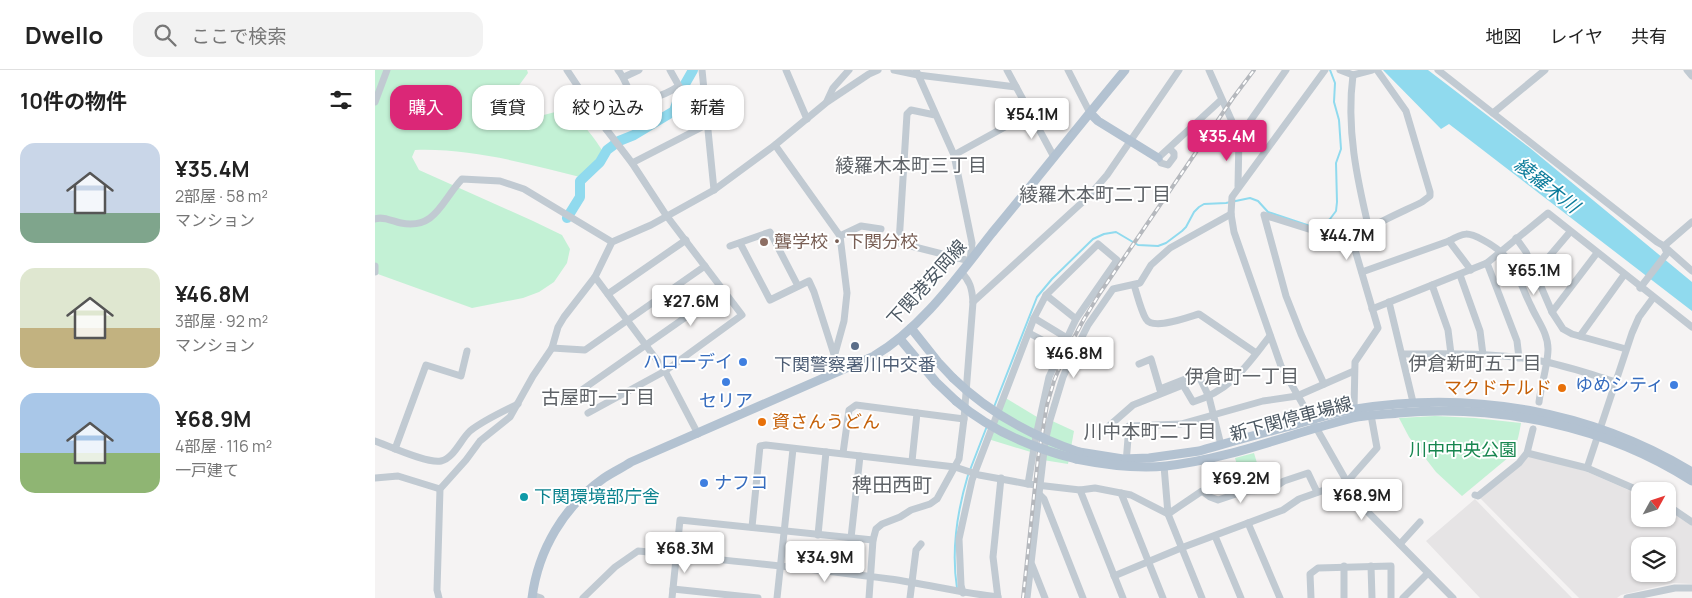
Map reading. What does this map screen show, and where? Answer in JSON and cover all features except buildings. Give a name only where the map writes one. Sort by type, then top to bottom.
[{"type":"main road","name":"下関港安岡線","points":[[535,597],[537,573],[548,542],[569,511],[582,497],[605,478],[631,462],[874,356],[900,339],[961,272],[1123,71]]},
{"type":"main road","points":[[1089,113],[1097,121],[1159,158]]},
{"type":"main road","name":"新下関停車場線","points":[[911,328],[953,378],[980,402],[1011,422],[1078,456]]},
{"type":"main road","name":"新下関停車場線","points":[[900,339],[936,382],[969,413],[1025,443],[1078,456],[1103,457],[1126,462],[1164,466],[1225,454],[1354,409],[1413,402],[1473,403],[1524,409],[1571,419],[1692,481]]},
{"type":"main road","name":"新下関停車場線","points":[[1126,462],[1199,451],[1314,424],[1355,417],[1432,411],[1474,412],[1537,420],[1599,433],[1661,454],[1692,472]]},
{"type":"street","points":[[375,102],[387,70]]},
{"type":"street","points":[[567,70],[577,85]]},
{"type":"street","points":[[618,70],[624,77],[628,87],[640,98],[657,97],[679,86],[670,70]]},
{"type":"street","points":[[624,77],[639,70]]},
{"type":"street","points":[[702,70],[704,85]]},
{"type":"street","points":[[786,70],[807,119]]},
{"type":"street","points":[[827,102],[833,88],[849,70]]},
{"type":"street","points":[[439,598],[437,580],[440,489],[480,441],[510,418],[533,376],[552,348],[558,327],[595,277],[612,242],[651,225],[666,215],[715,190],[775,145],[827,102],[878,70]]},
{"type":"street","points":[[894,70],[1016,87]]},
{"type":"street","points":[[1007,70],[1053,158]]},
{"type":"street","points":[[1068,70],[1089,113]]},
{"type":"street","points":[[973,302],[1087,198],[1107,176],[1179,70]]},
{"type":"street","points":[[1209,70],[1239,137],[1238,187]]},
{"type":"street","points":[[1239,137],[1286,70]]},
{"type":"street","points":[[1325,70],[1238,187],[1231,202],[1234,232],[1281,366],[1359,503],[1449,597]]},
{"type":"street","points":[[1340,70],[1353,75],[1372,70]]},
{"type":"street","points":[[1353,243],[1358,236],[1422,202],[1428,198],[1430,192],[1407,111],[1377,70]]},
{"type":"street","points":[[1439,70],[1692,271]]},
{"type":"street","points":[[1493,113],[1545,70]]},
{"type":"street","points":[[1687,70],[1692,76]]},
{"type":"street","points":[[917,73],[954,155],[972,243],[970,261],[899,243],[907,114],[911,110],[935,114]]},
{"type":"street","points":[[1353,75],[1350,96],[1352,141],[1357,180],[1369,230]]},
{"type":"street","points":[[1169,148],[1174,152],[1174,157],[1168,165],[1161,163],[1159,158],[1169,148],[1221,100]]},
{"type":"street","points":[[954,155],[1030,113]]},
{"type":"street","points":[[588,413],[665,371],[742,315],[666,215],[632,163],[607,130]]},
{"type":"street","points":[[632,163],[696,130]]},
{"type":"street","points":[[709,130],[715,190]]},
{"type":"street","points":[[775,145],[840,236],[847,293],[844,321],[835,357]]},
{"type":"street","points":[[375,220],[380,217],[403,223],[421,223],[436,214],[452,189],[462,179],[499,182],[524,189],[612,242]]},
{"type":"street","points":[[1372,309],[1487,263],[1548,213],[1640,288],[1692,327]]},
{"type":"street","points":[[1027,598],[1045,442],[1063,377],[1088,325],[1113,289],[1140,283],[1151,265],[1170,248],[1231,214]]},
{"type":"street","points":[[1324,384],[1301,334],[1287,296],[1264,215],[1353,243]]},
{"type":"street","points":[[1640,288],[1665,249],[1692,222]]},
{"type":"street","points":[[840,236],[861,226],[881,229]]},
{"type":"street","points":[[730,246],[770,232],[797,286]]},
{"type":"street","points":[[1536,272],[1570,232]]},
{"type":"street","points":[[1361,272],[1449,241],[1461,233],[1472,234],[1502,251],[1520,278],[1529,304],[1546,336],[1548,349],[1539,402]]},
{"type":"street","points":[[1516,238],[1526,252],[1552,312],[1563,329],[1580,336],[1626,349]]},
{"type":"street","points":[[609,294],[686,240]]},
{"type":"street","points":[[1449,241],[1471,270]]},
{"type":"street","points":[[740,242],[770,300],[809,281],[839,370]]},
{"type":"street","points":[[1353,243],[1378,328],[1355,362],[1354,409]]},
{"type":"street","points":[[956,593],[961,585],[959,539],[971,472],[1034,318],[1046,294],[1098,244],[1117,260],[1076,319],[1049,377],[1042,404],[1029,484]]},
{"type":"street","points":[[1552,312],[1597,253]]},
{"type":"street","points":[[1487,263],[1517,341],[1519,358]]},
{"type":"street","points":[[375,266],[375,272]]},
{"type":"street","points":[[552,348],[585,350],[705,266]]},
{"type":"street","points":[[869,598],[873,540],[876,529],[881,524],[900,517],[911,510],[930,504],[937,499],[959,459],[973,302],[972,287],[968,279],[961,272]]},
{"type":"street","points":[[1459,274],[1480,331],[1483,355]]},
{"type":"street","points":[[1580,336],[1624,275]]},
{"type":"street","points":[[595,277],[665,371],[698,434]]},
{"type":"street","points":[[1134,285],[1146,320],[1151,323],[1165,323],[1199,314],[1256,353]]},
{"type":"street","points":[[1431,285],[1448,330],[1451,354]]},
{"type":"street","points":[[577,394],[723,290]]},
{"type":"street","points":[[1046,294],[1076,319]]},
{"type":"street","points":[[1587,468],[1626,349],[1639,317],[1653,298]]},
{"type":"street","points":[[1389,302],[1413,402]]},
{"type":"street","points":[[1034,318],[1067,338]]},
{"type":"street","points":[[1029,333],[1061,350]]},
{"type":"street","points":[[1161,391],[1183,386],[1193,402],[1209,397],[1233,382],[1270,336]]},
{"type":"street","points":[[395,448],[426,365],[461,376],[467,351]]},
{"type":"street","points":[[1402,354],[1483,355],[1519,358],[1545,362],[1616,382]]},
{"type":"street","points":[[1139,364],[1151,360],[1161,391]]},
{"type":"street","points":[[1126,462],[1129,426],[1181,424],[1263,401],[1297,396],[1354,371]]},
{"type":"street","points":[[1101,433],[1133,405],[1198,374],[1209,397],[1221,445]]},
{"type":"street","points":[[375,441],[431,461],[442,461],[449,456],[469,432],[517,404]]},
{"type":"street","points":[[843,454],[849,410],[856,405],[964,419]]},
{"type":"street","points":[[912,461],[917,413]]},
{"type":"street","points":[[1114,576],[1181,548],[1283,510],[1299,499],[1347,482],[1377,448],[1371,415]]},
{"type":"street","points":[[1475,495],[1477,496],[1519,463],[1527,452],[1533,429]]},
{"type":"street","points":[[752,527],[760,446],[912,461],[955,467],[1029,484],[1080,490],[1095,488],[1131,494],[1168,514]]},
{"type":"street","points":[[777,598],[793,449]]},
{"type":"street","points":[[818,535],[826,452]]},
{"type":"street","points":[[1527,452],[1587,468],[1631,487]]},
{"type":"street","points":[[851,538],[860,456]]},
{"type":"street","points":[[1164,466],[1168,514],[1202,598]]},
{"type":"street","points":[[1168,514],[1202,491],[1218,500],[1245,491],[1270,490],[1284,481],[1308,473],[1317,492]]},
{"type":"street","points":[[375,478],[398,476],[440,489]]},
{"type":"street","points":[[583,598],[615,566],[638,551],[912,582],[956,593],[998,597],[993,557],[1001,478]]},
{"type":"street","points":[[1080,490],[1123,598]]},
{"type":"street","points":[[1121,493],[1163,598]]},
{"type":"street","points":[[1040,495],[1044,499],[1083,598]]},
{"type":"street","points":[[1676,511],[1692,522]]},
{"type":"street","points":[[672,598],[681,520],[873,540]]},
{"type":"street","points":[[1400,544],[1419,522]]},
{"type":"street","points":[[1248,523],[1280,598]]},
{"type":"street","points":[[1215,536],[1241,598]]},
{"type":"street","points":[[910,598],[916,550],[921,544]]},
{"type":"street","points":[[1031,565],[1045,598]]},
{"type":"street","points":[[1343,566],[1344,598]]},
{"type":"street","points":[[1371,566],[1372,598]]},
{"type":"street","points":[[1311,598],[1310,574],[1318,568],[1391,566],[1391,598]]},
{"type":"street","points":[[1403,598],[1428,573]]},
{"type":"street","points":[[1307,598],[1311,581]]},
{"type":"street","points":[[1627,598],[1675,588],[1692,588]]},
{"type":"street","points":[[673,590],[758,598]]},
{"type":"shaded area","points":[[1527,455],[1585,471],[1631,491],[1631,528],[1676,528],[1676,515],[1692,526],[1692,584],[1673,583],[1621,595],[1617,598],[1579,598],[1479,497]]},
{"type":"shaded area","points":[[1475,499],[1572,598],[1480,598],[1426,541]]},
{"type":"green space","points":[[375,70],[527,70],[528,73],[519,85],[472,85],[472,130],[544,130],[544,115],[554,112],[554,130],[587,130],[605,155],[588,179],[502,158],[459,152],[415,150],[412,157],[419,170],[562,235],[570,249],[567,263],[554,282],[539,292],[523,298],[472,308],[375,273]]},
{"type":"green space","points":[[1004,397],[1037,417],[1034,453],[988,439]]},
{"type":"green space","name":"川中中央公園","points":[[1435,416],[1521,423],[1516,445],[1509,457],[1462,496],[1436,472],[1409,437],[1399,418]]},
{"type":"green space","points":[[1050,420],[1074,431],[1068,464],[1043,460]]},
{"type":"green space","points":[[1254,453],[1265,490],[1245,491],[1235,458]]},
{"type":"water","name":"綾羅木川","points":[[1383,70],[1428,70],[1530,148],[1692,282],[1692,311],[1449,124],[1441,129]]},
{"type":"waterway","points":[[567,218],[580,197],[580,181],[600,162],[607,150],[619,141],[634,135],[674,111],[681,91],[693,70]]},
{"type":"waterway","points":[[994,407],[1037,297],[1052,279],[1093,239],[1104,234],[1116,232],[1138,245],[1158,246],[1166,243],[1182,231],[1194,212],[1204,204],[1226,203],[1250,198],[1258,201],[1268,212],[1310,226],[1321,225],[1330,219],[1336,211],[1336,163],[1341,149],[1339,120],[1334,102],[1335,83],[1330,70]]},
{"type":"waterway","points":[[970,470],[987,426]]},
{"type":"waterway","points":[[957,588],[955,574],[956,531],[968,475]]},
{"type":"railway","points":[[1023,598],[1038,458],[1047,405],[1065,354],[1100,293],[1254,70]]},
{"type":"place","name":"聾学校・下関分校","points":[[764,242]]},
{"type":"place","name":"下関警察署川中交番","points":[[855,346]]},
{"type":"place","name":"ハローデイ","points":[[743,362]]},
{"type":"place","name":"セリア","points":[[726,382]]},
{"type":"place","name":"ゆめシティ","points":[[1674,385]]},
{"type":"place","name":"マクドナルド","points":[[1562,388]]},
{"type":"place","name":"資さんうどん","points":[[762,422]]},
{"type":"place","name":"ナフコ","points":[[704,483]]},
{"type":"place","name":"下関環境部庁舎","points":[[524,497]]},
{"type":"district","name":"綾羅木本町三丁目","points":[[911,165]]},
{"type":"district","name":"綾羅木本町二丁目","points":[[1095,194]]},
{"type":"district","name":"伊倉新町五丁目","points":[[1475,363]]},
{"type":"district","name":"伊倉町一丁目","points":[[1242,376]]},
{"type":"district","name":"古屋町一丁目","points":[[598,397]]},
{"type":"district","name":"川中本町二丁目","points":[[1150,431]]},
{"type":"district","name":"稗田西町","points":[[892,485]]}]
